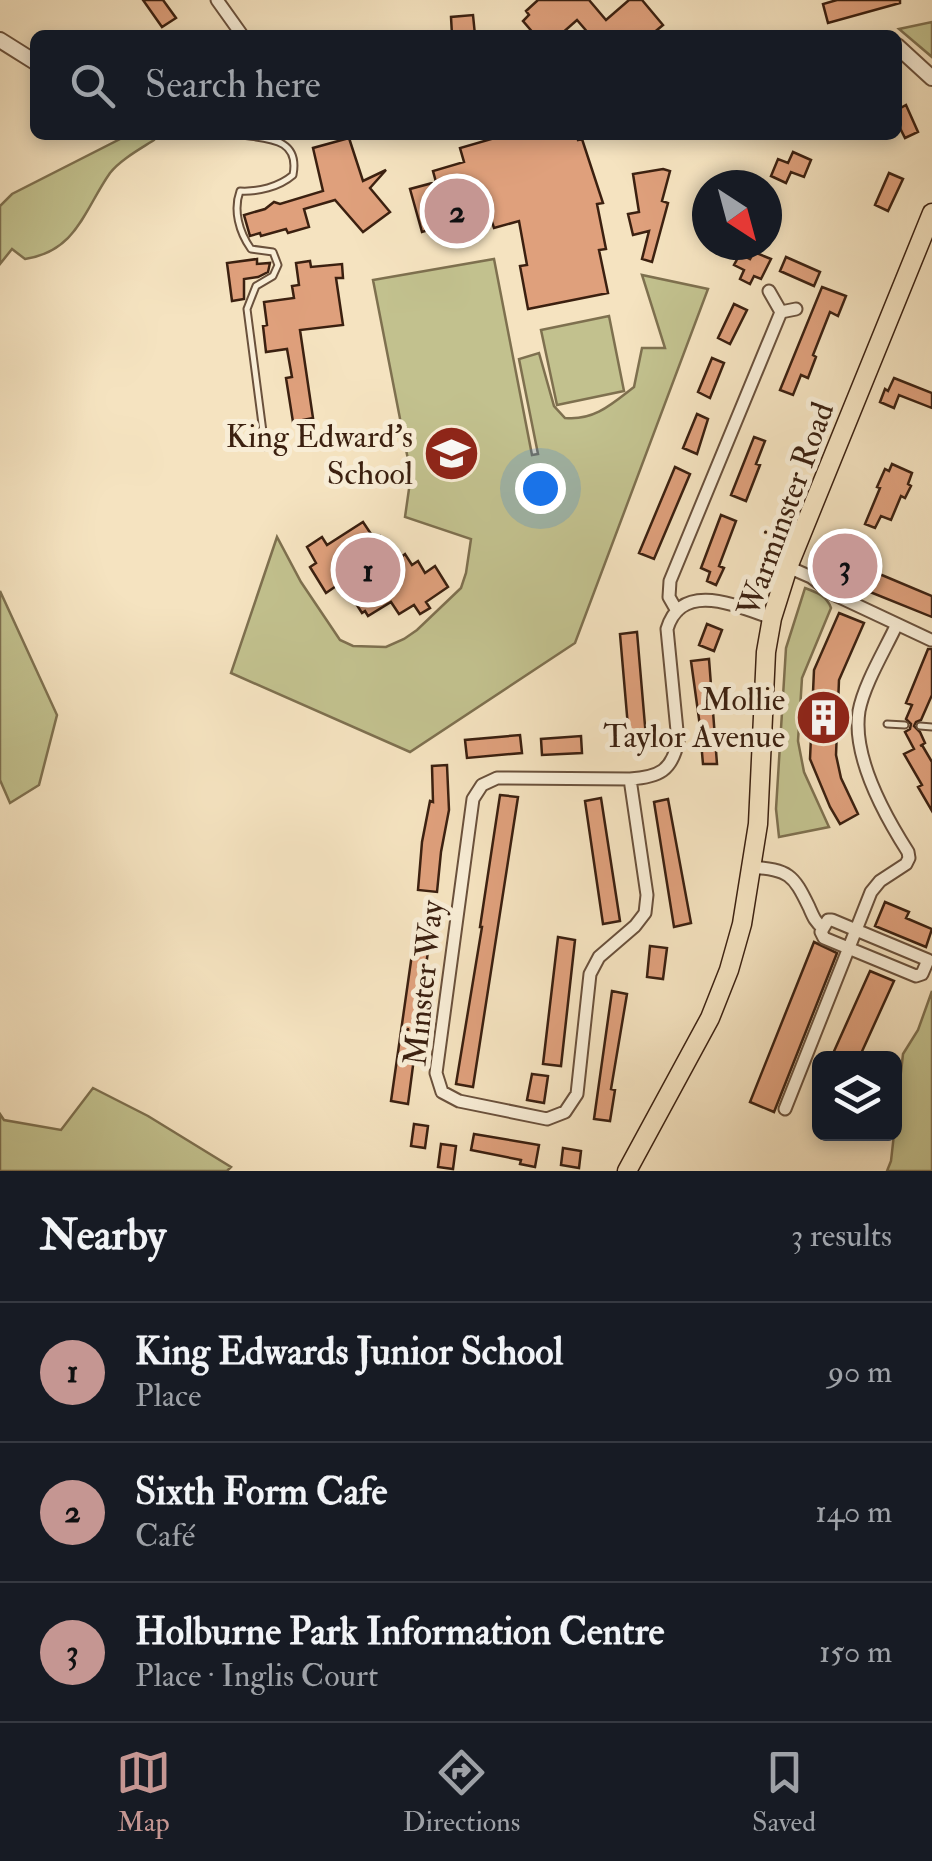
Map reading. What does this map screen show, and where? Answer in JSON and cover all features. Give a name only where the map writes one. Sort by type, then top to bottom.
[{"type":"highway","name":"Warminster Road","points":[[627,1171],[710,1018],[729,970],[742,924],[758,824],[766,652],[772,618],[788,567],[932,213]]},
{"type":"street","points":[[217,0],[238,30]]},
{"type":"street","points":[[0,40],[30,59]]},
{"type":"street","points":[[902,50],[930,75]]},
{"type":"street","points":[[769,291],[781,312],[796,309]]},
{"type":"street","name":"Minster Way","points":[[630,779],[647,895],[645,913],[599,956],[590,974],[577,1094],[565,1112],[548,1118],[459,1101],[442,1092],[436,1073],[473,799],[482,785],[498,778],[630,779],[650,777],[666,769],[678,741],[667,629],[676,611],[669,597],[670,580],[781,312]]},
{"type":"street","points":[[788,567],[811,576],[833,594],[931,640]]},
{"type":"street","points":[[676,611],[709,599],[772,618]]},
{"type":"street","points":[[785,1109],[874,886],[909,858],[880,806],[860,744],[858,723],[865,692],[897,624]]},
{"type":"street","points":[[752,867],[790,875],[823,928]]},
{"type":"street","points":[[832,920],[930,956],[922,974],[916,976],[824,938],[823,928],[832,920]]},
{"type":"lane","points":[[265,448],[247,308],[256,286],[274,276],[278,265],[273,252],[252,249],[247,242],[236,203],[240,190],[259,190],[292,174],[294,165],[288,147],[277,140]]},
{"type":"lane","points":[[811,576],[825,559],[833,540]]},
{"type":"lane","points":[[888,724],[905,726]]},
{"type":"lane","points":[[920,726],[932,727]]},
{"type":"shaded area","points":[[932,22],[932,57],[902,30],[899,29]]},
{"type":"shaded area","points":[[118,140],[154,140],[114,168],[77,227],[57,247],[25,259],[12,249],[0,264],[0,206],[12,194]]},
{"type":"shaded area","points":[[494,259],[532,455],[538,454],[519,359],[539,353],[554,406],[565,418],[594,414],[634,387],[642,348],[665,348],[642,275],[708,289],[575,643],[410,752],[231,673],[277,537],[301,582],[340,640],[353,646],[386,647],[404,639],[461,588],[471,539],[405,517],[411,475],[373,280]]},
{"type":"shaded area","points":[[609,316],[624,391],[557,405],[541,330]]},
{"type":"shaded area","points":[[805,588],[824,597],[831,608],[802,678],[798,741],[804,772],[829,827],[779,837],[776,809],[786,648]]},
{"type":"shaded area","points":[[0,591],[57,715],[39,785],[10,803],[0,780]]},
{"type":"shaded area","points":[[932,991],[932,1171],[887,1171],[893,1141],[902,1141],[903,1054],[918,1030]]},
{"type":"shaded area","points":[[93,1088],[148,1116],[231,1167],[227,1171],[0,1171],[0,1114],[4,1120],[61,1130]]},
{"type":"building","points":[[143,0],[163,0],[176,18],[162,27]]},
{"type":"building","points":[[538,0],[589,0],[606,20],[629,0],[642,0],[663,25],[657,30],[586,30],[577,20],[566,30],[531,30],[523,21],[529,15],[526,11]]},
{"type":"building","points":[[837,0],[900,3],[828,23],[823,4]]},
{"type":"building","points":[[473,15],[474,30],[452,30],[451,17]]},
{"type":"building","points":[[906,105],[918,132],[905,138],[902,132],[902,107]]},
{"type":"building","points":[[350,140],[363,181],[386,170],[370,188],[390,212],[363,232],[335,200],[304,209],[309,227],[250,236],[244,215],[274,202],[280,204],[323,191],[313,148]]},
{"type":"building","points":[[488,140],[582,140],[603,203],[597,204],[606,249],[599,250],[608,293],[528,309],[520,266],[527,265],[519,221],[494,228],[491,219],[444,232],[442,226],[422,232],[410,189],[436,182],[433,171],[464,162],[460,148]]},
{"type":"building","points":[[793,152],[811,160],[804,177],[791,172],[786,183],[782,181],[782,170],[773,170],[778,159],[788,163]]},
{"type":"building","points":[[670,171],[662,201],[668,203],[652,262],[642,259],[649,231],[633,235],[628,214],[639,212],[633,174]]},
{"type":"building","points":[[889,173],[903,179],[888,211],[875,205]]},
{"type":"building","points":[[786,257],[820,272],[814,286],[780,271]]},
{"type":"building","points":[[257,259],[257,264],[270,263],[268,272],[244,279],[244,299],[232,301],[227,263]]},
{"type":"building","points":[[737,260],[770,260],[761,279],[754,276],[750,284],[740,279],[744,270],[734,265]]},
{"type":"building","points":[[310,261],[311,267],[342,264],[343,278],[336,278],[343,325],[300,330],[313,418],[293,422],[286,378],[292,377],[287,349],[266,352],[264,302],[294,298],[292,286],[299,285],[296,263]]},
{"type":"building","points":[[822,287],[846,296],[838,316],[830,312],[808,378],[801,375],[793,395],[780,390]]},
{"type":"building","points":[[734,304],[747,310],[730,344],[718,338]]},
{"type":"building","points":[[712,358],[724,363],[710,398],[698,392]]},
{"type":"building","points":[[894,378],[932,393],[932,408],[899,395],[894,408],[880,402]]},
{"type":"building","points":[[697,414],[708,419],[697,454],[683,448]]},
{"type":"building","points":[[754,437],[765,441],[746,501],[731,495]]},
{"type":"building","points":[[892,464],[912,473],[908,484],[911,486],[905,498],[901,496],[891,520],[881,516],[875,528],[865,524],[885,469],[889,471]]},
{"type":"building","points":[[675,467],[690,474],[654,559],[639,553]]},
{"type":"building","points":[[721,515],[736,521],[716,585],[707,581],[710,572],[701,568]]},
{"type":"building","points":[[363,522],[375,540],[380,536],[400,558],[405,554],[412,565],[418,561],[425,573],[435,566],[448,587],[426,602],[430,608],[420,614],[414,605],[399,614],[391,602],[368,616],[342,582],[326,593],[310,567],[316,563],[307,547],[322,537],[327,545]]},
{"type":"building","points":[[844,541],[871,552],[865,567],[857,564],[847,590],[829,579]]},
{"type":"building","points":[[877,573],[932,596],[932,617],[870,592]]},
{"type":"building","points":[[839,613],[864,623],[839,680],[836,755],[841,778],[858,814],[840,824],[810,759],[814,670]]},
{"type":"building","points":[[707,624],[722,630],[714,651],[699,645]]},
{"type":"building","points":[[637,632],[647,749],[630,750],[620,634]]},
{"type":"building","points":[[928,649],[932,649],[932,695],[921,720],[914,726],[925,743],[920,746],[932,762],[932,811],[904,754],[914,749],[905,732],[910,729],[906,719],[912,705],[906,703]]},
{"type":"building","points":[[709,659],[717,764],[703,764],[691,661]]},
{"type":"building","points":[[520,735],[522,753],[467,758],[465,740]]},
{"type":"building","points":[[581,736],[582,753],[542,755],[541,739]]},
{"type":"building","points":[[447,765],[449,810],[437,892],[418,890],[422,842],[430,801],[433,802],[432,766]]},
{"type":"building","points":[[500,795],[518,797],[473,1087],[456,1084]]},
{"type":"building","points":[[601,798],[620,921],[603,924],[585,801]]},
{"type":"building","points":[[668,799],[691,923],[674,927],[654,802]]},
{"type":"building","points":[[885,902],[909,912],[906,918],[932,929],[926,947],[875,926]]},
{"type":"building","points":[[416,926],[431,928],[408,1104],[391,1101]]},
{"type":"building","points":[[558,937],[575,940],[561,1066],[543,1064]]},
{"type":"building","points":[[814,942],[837,953],[774,1112],[750,1102]]},
{"type":"building","points":[[650,946],[667,948],[663,979],[647,977]]},
{"type":"building","points":[[870,971],[894,981],[862,1051],[834,1051]]},
{"type":"building","points":[[612,991],[627,994],[611,1089],[615,1090],[610,1121],[594,1119]]},
{"type":"building","points":[[532,1074],[548,1076],[544,1103],[527,1100]]},
{"type":"building","points":[[414,1124],[428,1126],[425,1148],[411,1146]]},
{"type":"building","points":[[474,1134],[539,1145],[535,1167],[520,1164],[521,1160],[471,1150]]},
{"type":"building","points":[[441,1144],[456,1146],[453,1169],[438,1167]]},
{"type":"building","points":[[563,1148],[581,1151],[579,1168],[561,1165]]},
{"type":"place","name":"Sixth Form Cafe","points":[[457,211]]},
{"type":"place","name":"King Edward's School","points":[[452,454]]},
{"type":"place","name":"Holburne Park Information Centre","points":[[845,566]]},
{"type":"place","name":"King Edwards Junior School","points":[[368,570]]},
{"type":"place","name":"Mollie Taylor Avenue","points":[[824,717]]}]
